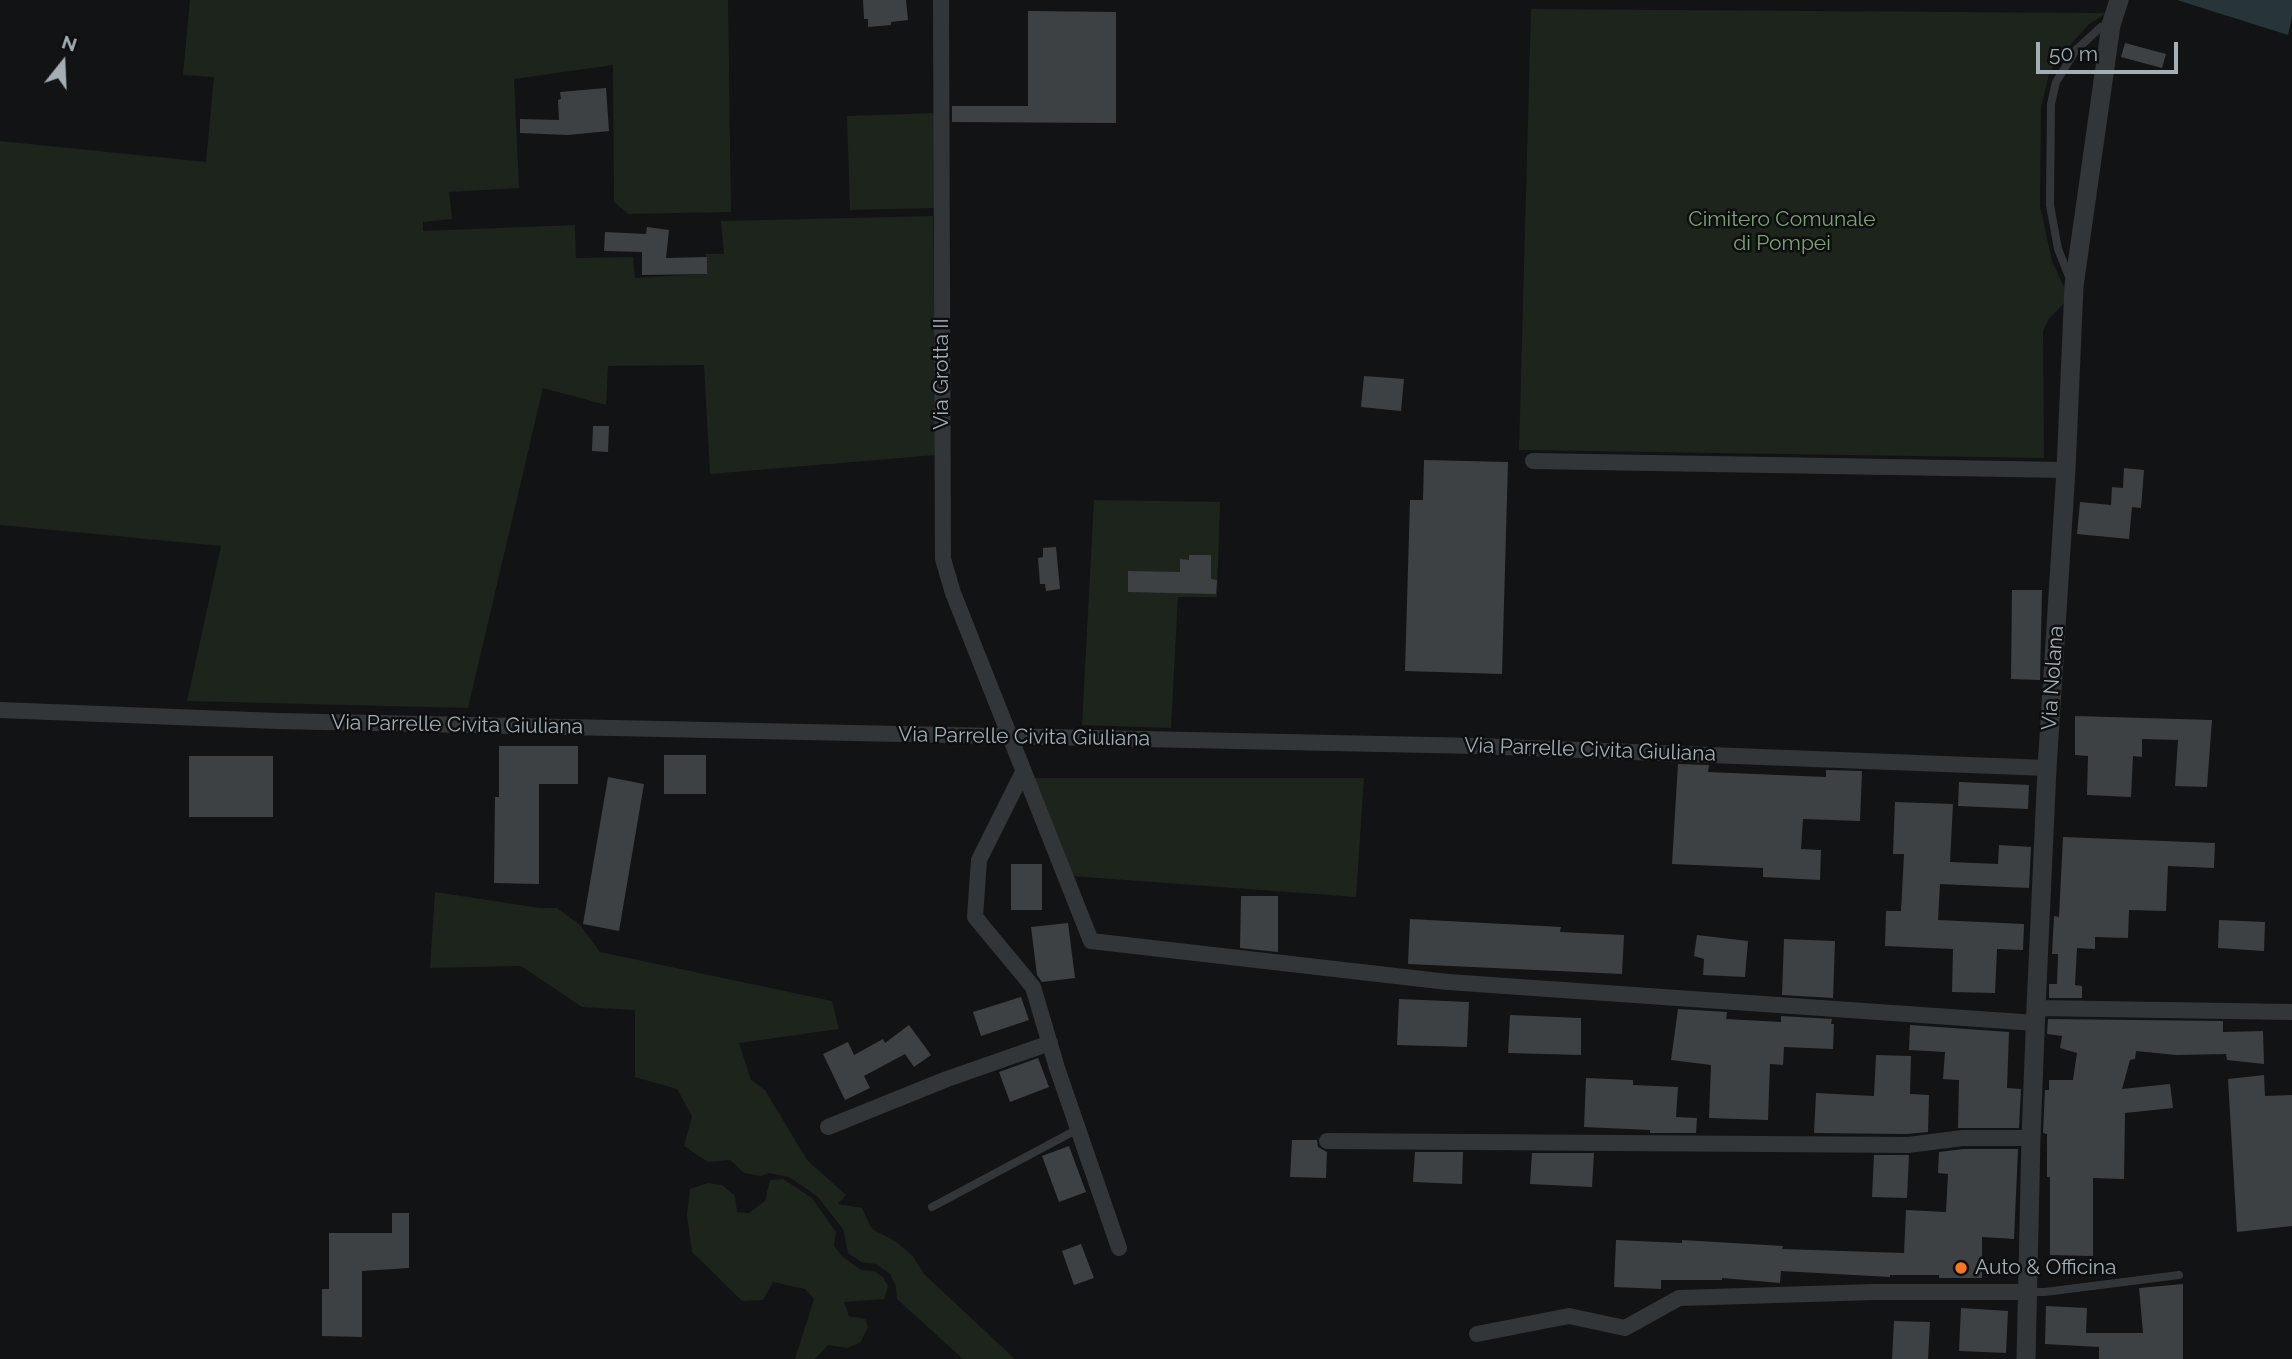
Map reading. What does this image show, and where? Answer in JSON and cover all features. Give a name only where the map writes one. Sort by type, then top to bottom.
[{"type":"street","name":"Via Grotta II","points":[[942,0],[943,559],[953,593],[1091,941],[1448,982],[2036,1016]]},
{"type":"street","name":"Via Nolana","points":[[2026,1359],[2031,1138],[2047,768],[2066,471],[2074,286],[2111,25],[2119,0]]},
{"type":"street","points":[[1533,461],[2066,471]]},
{"type":"street","name":"Via Parrelle Civita Giuliana","points":[[0,710],[276,722],[1478,746],[2047,768]]},
{"type":"street","points":[[1023,772],[979,860],[975,917],[1033,987],[1119,1248]]},
{"type":"street","points":[[2036,1016],[2292,1012]]},
{"type":"street","points":[[828,1126],[947,1079],[1050,1043]]},
{"type":"street","points":[[1327,1141],[1908,1145],[1963,1138],[2031,1138]]},
{"type":"street","points":[[1476,1334],[1569,1316],[1625,1328],[1679,1298],[1875,1292],[2027,1292]]},
{"type":"lane","points":[[2074,286],[2058,249],[2050,205],[2051,104],[2056,82],[2076,50],[2101,27],[2111,25]]},
{"type":"lane","points":[[932,1207],[1078,1129]]},
{"type":"lane","points":[[2027,1292],[2179,1275]]},
{"type":"green space","points":[[190,0],[728,0],[731,212],[628,214],[614,202],[613,65],[514,79],[519,188],[449,192],[452,219],[423,222],[423,231],[575,225],[576,258],[633,257],[635,278],[707,274],[706,254],[724,254],[721,221],[933,216],[936,455],[710,474],[704,365],[608,366],[606,405],[543,388],[468,708],[187,701],[221,546],[0,525],[0,141],[206,162],[214,77],[183,75]]},
{"type":"green space","name":"Cimitero Comunale di Pompei","points":[[1531,9],[2107,13],[2088,25],[2058,59],[2049,75],[2041,107],[2040,206],[2052,261],[2069,298],[2049,319],[2043,331],[2044,458],[1519,450]]},
{"type":"green space","points":[[935,113],[934,208],[850,210],[847,116]]},
{"type":"green space","points":[[1094,500],[1220,502],[1217,597],[1178,597],[1171,728],[1082,725]]},
{"type":"green space","points":[[1033,778],[1364,778],[1356,897],[1071,876]]},
{"type":"green space","points":[[435,892],[540,908],[557,908],[580,925],[600,952],[832,1001],[839,1029],[739,1043],[751,1080],[765,1090],[807,1160],[846,1195],[838,1204],[862,1208],[872,1229],[895,1241],[913,1256],[924,1274],[1015,1359],[963,1359],[897,1299],[896,1286],[890,1274],[876,1264],[861,1262],[848,1253],[843,1229],[817,1196],[789,1177],[769,1173],[761,1176],[744,1173],[730,1160],[708,1162],[684,1146],[692,1116],[677,1089],[635,1077],[635,1010],[582,1007],[521,966],[430,968]]},
{"type":"green space","points":[[783,1179],[812,1198],[836,1232],[834,1246],[843,1257],[861,1270],[874,1271],[883,1277],[888,1286],[884,1299],[844,1302],[849,1316],[865,1319],[868,1327],[860,1343],[847,1348],[828,1345],[815,1359],[795,1359],[814,1299],[805,1289],[773,1282],[763,1300],[742,1301],[692,1252],[687,1215],[690,1189],[708,1183],[722,1185],[735,1196],[737,1212],[749,1213],[765,1201],[770,1180]]},
{"type":"shaded area","points":[[2177,0],[2292,0],[2288,35]]},
{"type":"building","points":[[863,0],[906,0],[908,20],[868,27],[868,19],[864,19]]},
{"type":"building","points":[[1028,11],[1116,12],[1116,123],[952,122],[952,106],[1028,106]]},
{"type":"building","points":[[2125,43],[2166,54],[2162,68],[2121,57]]},
{"type":"building","points":[[606,88],[609,131],[568,135],[520,133],[520,119],[559,120],[560,92]]},
{"type":"building","points":[[647,227],[669,230],[666,258],[707,257],[707,274],[642,275],[642,252],[604,251],[605,232],[646,234]]},
{"type":"building","points":[[1364,376],[1404,379],[1401,411],[1361,407]]},
{"type":"building","points":[[593,426],[609,426],[608,452],[592,451]]},
{"type":"building","points":[[1424,460],[1508,462],[1502,674],[1405,671],[1410,500],[1423,500]]},
{"type":"building","points":[[2124,468],[2144,470],[2141,508],[2132,507],[2129,539],[2077,534],[2080,502],[2111,505],[2112,487],[2123,488]]},
{"type":"building","points":[[1056,547],[1060,589],[1046,591],[1045,584],[1040,584],[1038,558],[1043,557],[1043,548]]},
{"type":"building","points":[[1189,555],[1211,555],[1211,579],[1217,580],[1216,594],[1128,592],[1128,571],[1180,572],[1180,559],[1189,560]]},
{"type":"building","points":[[2012,590],[2042,590],[2040,680],[2011,679]]},
{"type":"building","points":[[2075,716],[2212,720],[2207,787],[2175,786],[2178,740],[2142,739],[2142,757],[2133,756],[2131,797],[2087,795],[2088,756],[2075,755]]},
{"type":"building","points":[[499,746],[578,746],[578,784],[539,784],[539,884],[494,883],[495,797],[499,797]]},
{"type":"building","points":[[664,755],[706,755],[706,794],[664,794]]},
{"type":"building","points":[[189,756],[273,756],[273,817],[189,817]]},
{"type":"building","points":[[1678,764],[1709,765],[1708,772],[1826,777],[1826,770],[1862,771],[1860,821],[1803,819],[1801,849],[1821,850],[1820,880],[1763,877],[1763,868],[1672,864]]},
{"type":"building","points":[[608,777],[644,784],[619,931],[583,924]]},
{"type":"building","points":[[1959,782],[2029,785],[2028,809],[1958,806]]},
{"type":"building","points":[[1895,802],[1953,804],[1950,862],[1998,864],[1999,845],[2031,847],[2029,888],[1940,884],[1938,920],[2024,924],[2023,950],[1997,949],[1995,993],[1952,992],[1953,949],[1885,946],[1886,911],[1901,911],[1904,854],[1893,854]]},
{"type":"building","points":[[2063,837],[2215,843],[2214,868],[2168,866],[2166,911],[2129,910],[2128,938],[2095,937],[2095,949],[2077,948],[2075,985],[2082,986],[2082,998],[2049,998],[2049,984],[2057,984],[2058,954],[2052,954],[2054,916],[2059,917]]},
{"type":"building","points":[[1011,864],[1042,864],[1042,910],[1011,910]]},
{"type":"building","points":[[1241,896],[1278,896],[1278,952],[1240,948]]},
{"type":"building","points":[[1410,919],[1561,927],[1560,932],[1624,935],[1622,974],[1408,964]]},
{"type":"building","points":[[2219,920],[2265,922],[2264,951],[2218,948]]},
{"type":"building","points":[[1068,923],[1075,978],[1042,982],[1037,975],[1031,927]]},
{"type":"building","points":[[1697,935],[1748,941],[1745,977],[1703,975],[1704,959],[1694,956]]},
{"type":"building","points":[[1784,939],[1835,941],[1833,998],[1782,995]]},
{"type":"building","points":[[1021,997],[1029,1020],[981,1036],[973,1012]]},
{"type":"building","points":[[1399,999],[1469,1002],[1467,1047],[1397,1045]]},
{"type":"building","points":[[1678,1009],[1727,1012],[1726,1019],[1781,1022],[1781,1016],[1832,1019],[1833,1049],[1784,1047],[1783,1065],[1770,1064],[1768,1120],[1709,1118],[1711,1065],[1671,1060]]},
{"type":"building","points":[[1510,1015],[1581,1018],[1581,1055],[1508,1053]]},
{"type":"building","points":[[2048,1019],[2223,1021],[2223,1032],[2263,1031],[2264,1064],[2227,1060],[2226,1054],[2176,1055],[2136,1051],[2135,1059],[2130,1060],[2122,1089],[2170,1084],[2173,1108],[2125,1113],[2124,1179],[2093,1178],[2093,1256],[2050,1255],[2050,1177],[2047,1177],[2047,1134],[2043,1133],[2045,1090],[2049,1090],[2049,1080],[2073,1080],[2077,1053],[2060,1048],[2062,1036],[2047,1034]]},
{"type":"building","points":[[909,1025],[931,1055],[914,1067],[905,1054],[864,1076],[870,1088],[845,1100],[823,1054],[848,1042],[854,1055],[883,1039],[885,1043]]},
{"type":"building","points":[[1910,1025],[2009,1032],[2007,1088],[2021,1089],[2019,1128],[1958,1128],[1959,1080],[1943,1079],[1945,1052],[1909,1050]]},
{"type":"building","points":[[1876,1055],[1911,1056],[1910,1094],[1929,1095],[1928,1132],[1814,1133],[1816,1093],[1874,1096]]},
{"type":"building","points":[[1038,1058],[1049,1087],[1010,1102],[999,1072]]},
{"type":"building","points":[[2264,1075],[2265,1096],[2292,1095],[2292,1226],[2237,1232],[2228,1079]]},
{"type":"building","points":[[1586,1078],[1633,1080],[1633,1085],[1678,1087],[1676,1117],[1697,1118],[1696,1133],[1650,1133],[1650,1130],[1584,1127]]},
{"type":"building","points":[[1292,1140],[1317,1140],[1318,1147],[1327,1152],[1326,1178],[1290,1177]]},
{"type":"building","points":[[1069,1146],[1086,1192],[1059,1202],[1042,1156]]},
{"type":"building","points":[[2018,1149],[2014,1239],[1982,1237],[1982,1278],[1939,1278],[1939,1275],[1890,1277],[1781,1271],[1780,1283],[1722,1278],[1661,1280],[1661,1289],[1614,1287],[1616,1240],[1682,1243],[1682,1240],[1783,1246],[1782,1249],[1904,1253],[1906,1210],[1946,1212],[1948,1174],[1938,1173],[1939,1152]]},
{"type":"building","points":[[1415,1152],[1463,1152],[1462,1184],[1413,1182]]},
{"type":"building","points":[[1532,1153],[1594,1153],[1592,1187],[1530,1184]]},
{"type":"building","points":[[1874,1155],[1909,1155],[1907,1198],[1872,1197]]},
{"type":"building","points":[[392,1213],[409,1213],[409,1268],[362,1271],[362,1337],[322,1336],[322,1289],[329,1289],[329,1233],[392,1233]]},
{"type":"building","points":[[1081,1244],[1094,1278],[1074,1285],[1062,1251]]},
{"type":"building","points":[[2183,1284],[2183,1359],[2099,1359],[2099,1347],[2045,1344],[2046,1306],[2087,1308],[2086,1333],[2143,1333],[2139,1288]]},
{"type":"building","points":[[1961,1308],[2008,1311],[2006,1353],[1959,1351]]},
{"type":"building","points":[[1894,1321],[1930,1322],[1928,1359],[1892,1359]]},
{"type":"place","name":"Auto & Officina","points":[[1961,1268]]}]
